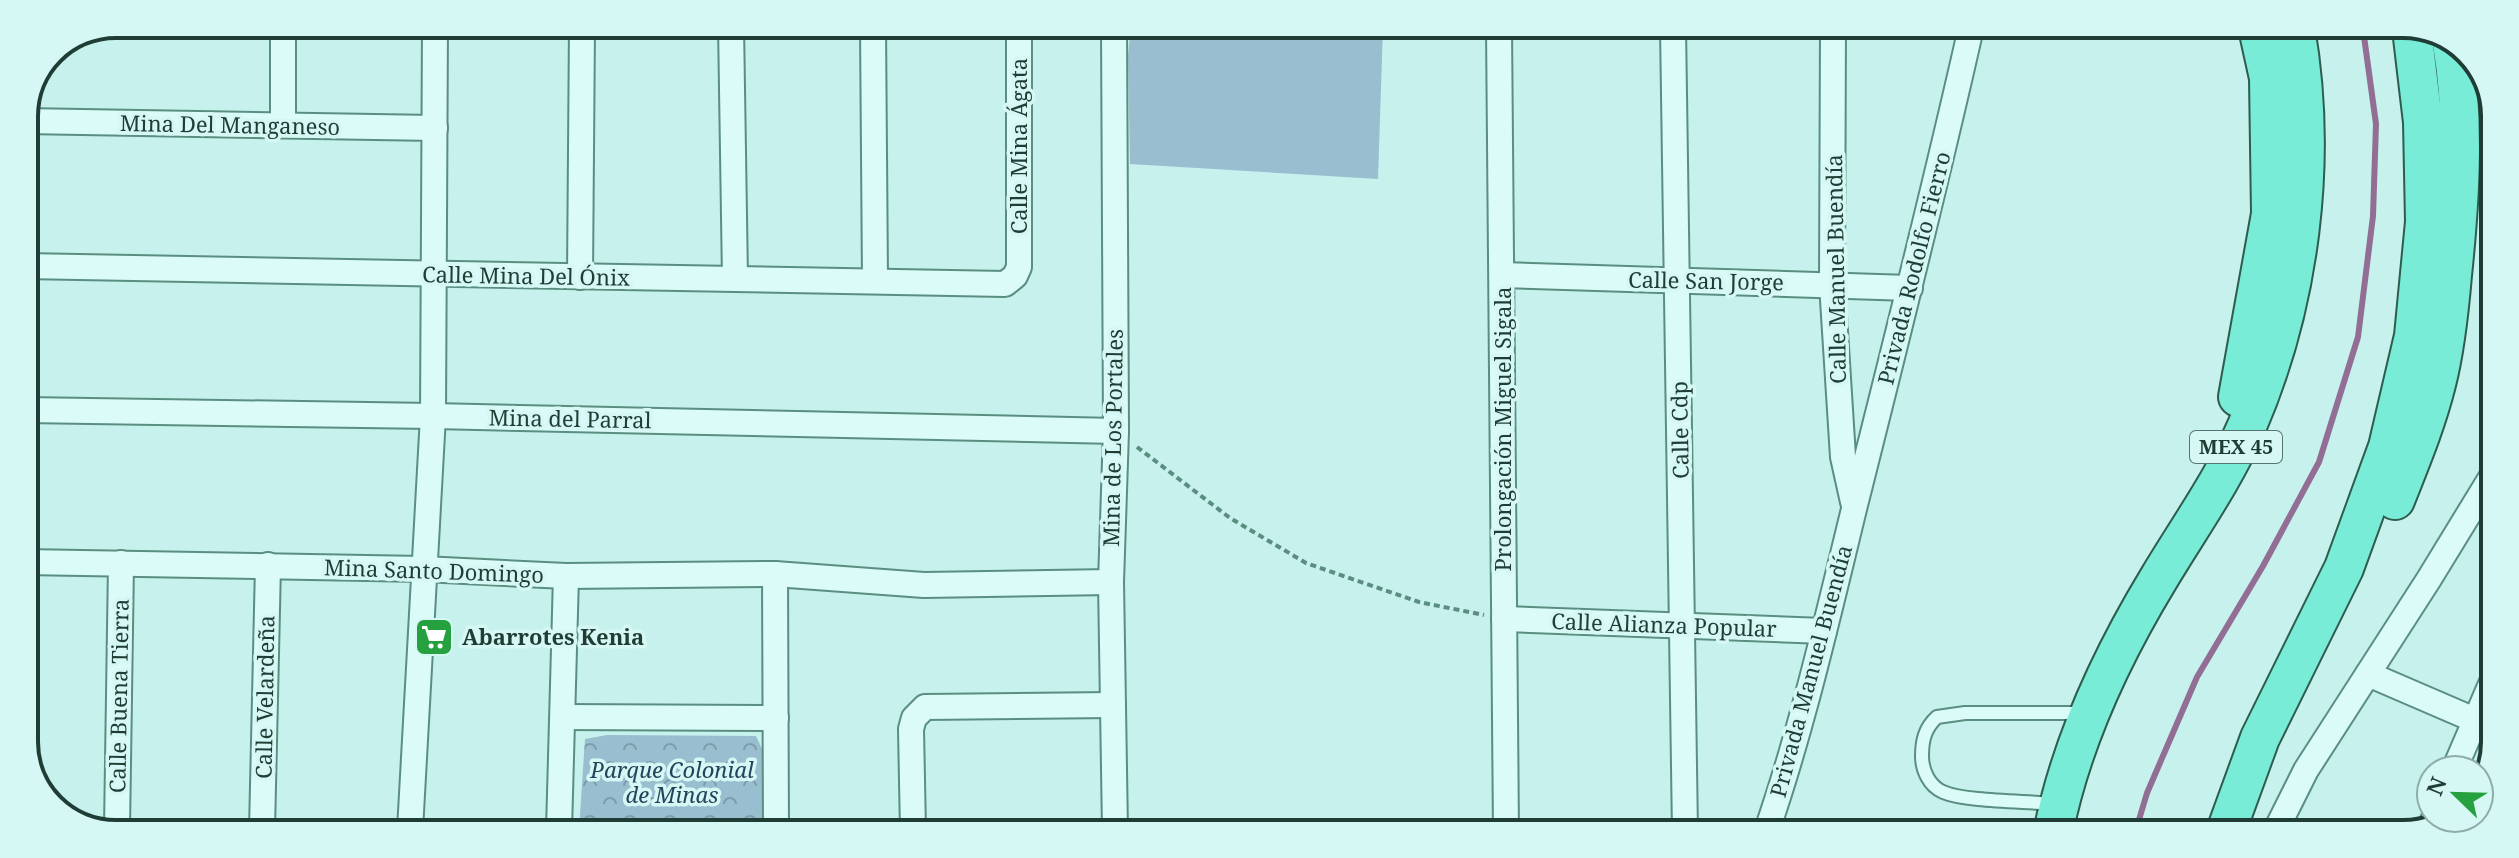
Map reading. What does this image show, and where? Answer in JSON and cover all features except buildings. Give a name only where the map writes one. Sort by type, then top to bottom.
[{"type":"highway","points":[[2223,471],[2271,214],[2269,78],[2260,38]]},
{"type":"highway","name":"MEX 45","points":[[2056,819],[2088,713],[2129,631],[2247,426],[2282,330],[2302,211],[2304,117],[2296,38]]},
{"type":"highway","points":[[2230,820],[2260,738],[2344,568],[2388,447],[2414,336],[2425,222],[2423,122],[2413,39]]},
{"type":"highway","points":[[2344,568],[2375,539],[2392,506],[2417,445],[2437,383],[2449,304],[2461,159],[2454,58]]},
{"type":"street","points":[[283,38],[283,125]]},
{"type":"street","points":[[410,820],[433,416],[435,38]]},
{"type":"street","points":[[580,277],[582,38]]},
{"type":"street","points":[[731,38],[735,279]]},
{"type":"street","points":[[873,38],[875,280]]},
{"type":"street","name":"Calle Mina Ágata","points":[[1019,38],[1019,267]]},
{"type":"street","name":"Mina de Los Portales","points":[[1114,38],[1116,431],[1111,582],[1115,820]]},
{"type":"street","name":"Prolongación Miguel Sigala","points":[[1499,38],[1506,820]]},
{"type":"street","name":"Calle Cdp","points":[[1673,38],[1685,820]]},
{"type":"street","name":"Calle Manuel Buendía","points":[[1833,38],[1832,284],[1843,457],[1855,508]]},
{"type":"street","name":"Privada Rodolfo Fierro","points":[[1855,508],[1969,38]]},
{"type":"street","name":"Mina Del Manganeso","points":[[38,121],[435,128]]},
{"type":"street","name":"Calle Mina Del Ónix","points":[[38,266],[875,280],[998,285],[1010,280],[1019,267]]},
{"type":"street","name":"Calle San Jorge","points":[[1502,275],[1910,288]]},
{"type":"street","name":"Mina del Parral","points":[[38,410],[1116,431]]},
{"type":"street","points":[[2281,820],[2306,770],[2481,494]]},
{"type":"street","name":"Privada Manuel Buendía","points":[[1770,820],[1786,773],[1855,508]]},
{"type":"street","name":"Mina Santo Domingo","points":[[38,562],[423,569],[566,576],[775,574],[924,585],[1111,582]]},
{"type":"street","name":"Calle Buena Tierra","points":[[117,820],[121,563]]},
{"type":"street","name":"Calle Velardeña","points":[[262,820],[268,565]]},
{"type":"street","points":[[775,574],[776,820]]},
{"type":"street","points":[[559,820],[566,576]]},
{"type":"street","name":"Calle Alianza Popular","points":[[1504,619],[1824,631]]},
{"type":"street","points":[[2368,674],[2481,722]]},
{"type":"street","points":[[913,820],[911,729],[914,718],[925,707],[1113,705]]},
{"type":"street","points":[[564,717],[776,718]]},
{"type":"street","points":[[2464,754],[2481,726]]},
{"type":"lane","points":[[2056,819],[1943,792],[1928,779],[1922,767],[1924,734],[1937,717],[1965,713],[2088,713]]},
{"type":"path","points":[[1116,431],[1230,518],[1306,563],[1419,602],[1504,619]]},
{"type":"green space","points":[[1130,38],[1383,38],[1378,179],[1130,164]]},
{"type":"green space","name":"Parque Colonial de Minas","points":[[607,735],[756,736],[764,753],[765,820],[580,820],[585,739]]},
{"type":"waterway","points":[[2139,820],[2147,793],[2197,677],[2263,566],[2319,462],[2358,337],[2373,216],[2376,124],[2364,38]]},
{"type":"place","name":"Abarrotes Kenia","points":[[434,637]]}]
